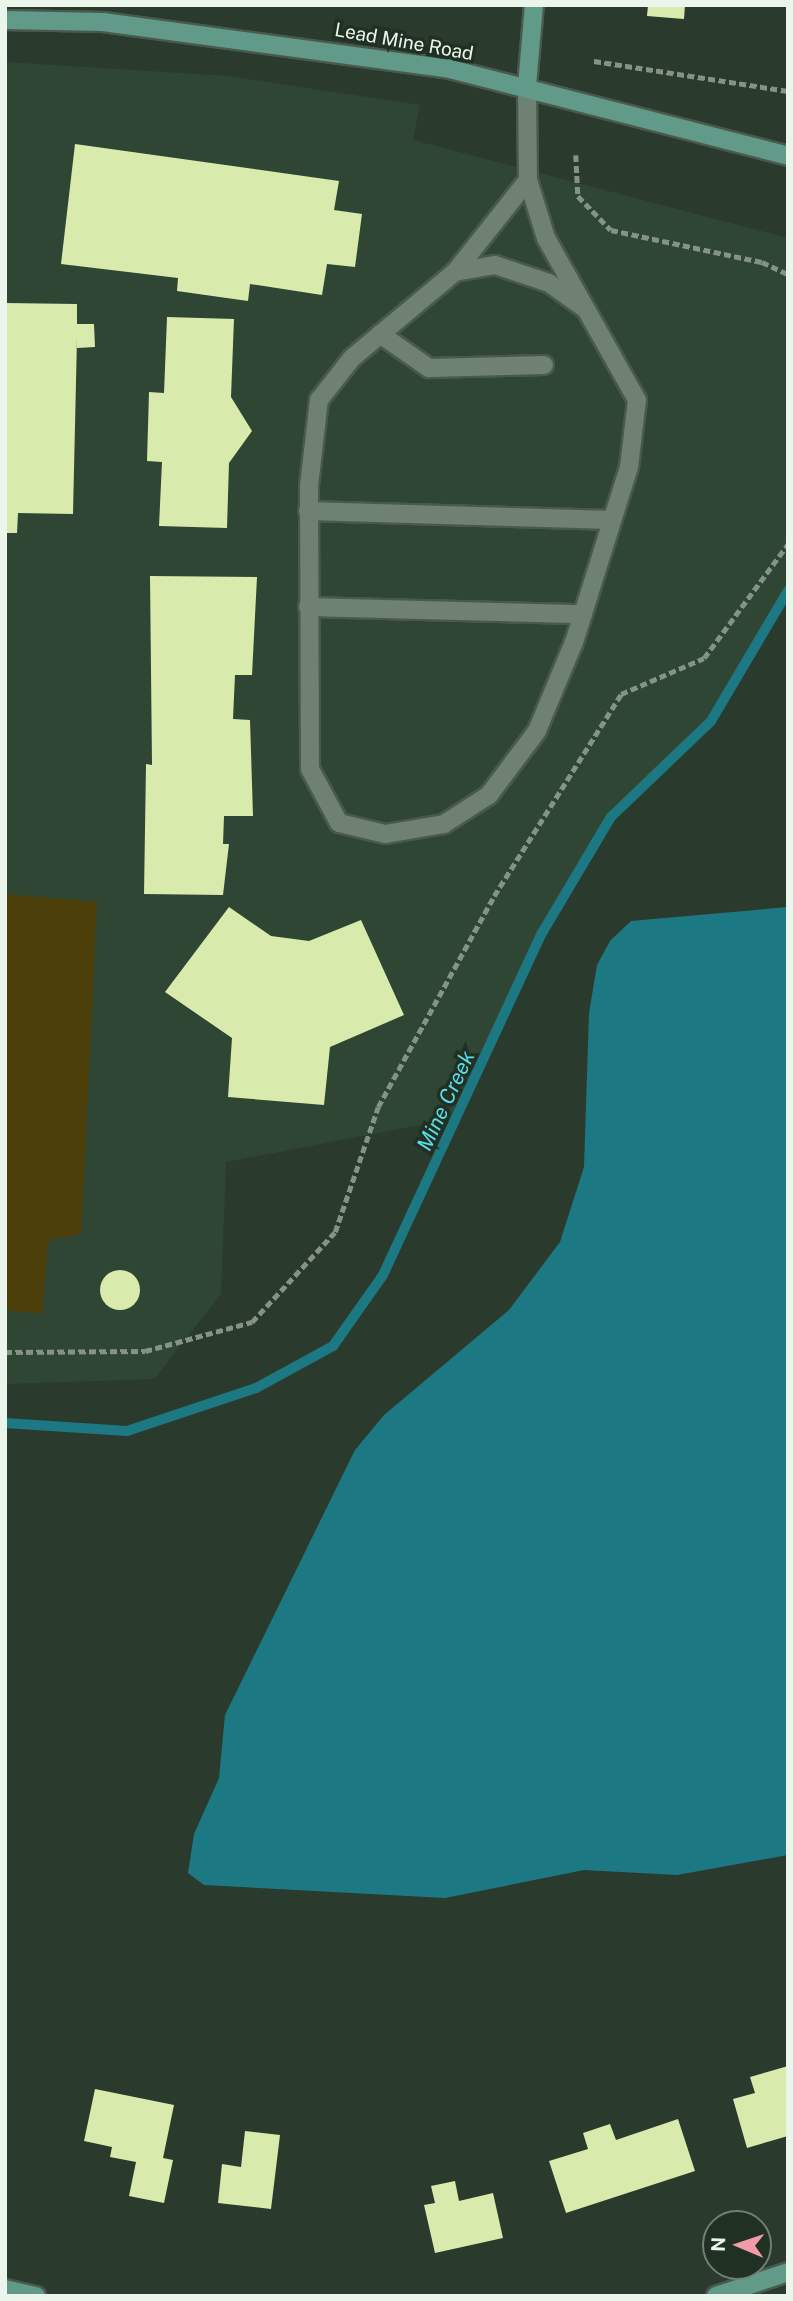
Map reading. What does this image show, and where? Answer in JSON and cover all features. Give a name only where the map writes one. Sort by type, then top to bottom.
[{"type":"main road","points":[[527,86],[534,5]]},
{"type":"main road","name":"Lead Mine Road","points":[[5,20],[103,22],[263,40],[527,86],[788,156]]},
{"type":"main road","points":[[716,2296],[788,2272]]},
{"type":"main road","points":[[5,2290],[36,2296]]},
{"type":"lane","points":[[527,86],[528,180],[546,238],[637,400],[629,467],[583,614],[537,731],[489,795],[444,824],[385,834],[339,823],[310,769],[308,511],[319,400],[380,334],[455,272],[528,180]]},
{"type":"lane","points":[[455,272],[495,265],[549,283],[590,313]]},
{"type":"lane","points":[[380,334],[429,369],[544,365]]},
{"type":"lane","points":[[308,511],[612,520]]},
{"type":"lane","points":[[308,607],[583,614]]},
{"type":"path","points":[[594,61],[788,91]]},
{"type":"path","points":[[576,155],[579,195],[611,230],[762,262],[788,274]]},
{"type":"path","points":[[5,1352],[145,1351],[252,1322],[335,1232],[378,1107],[494,896],[621,694],[704,658],[788,544]]},
{"type":"shaded area","points":[[5,62],[228,76],[420,105],[413,140],[788,238],[788,591],[711,721],[611,817],[542,933],[461,1117],[226,1162],[221,1294],[154,1379],[5,1384]]},
{"type":"shaded area","points":[[5,894],[97,902],[81,1234],[48,1240],[42,1314],[5,1310]]},
{"type":"water","points":[[788,907],[788,1855],[677,1875],[584,1870],[445,1898],[204,1885],[188,1873],[194,1834],[219,1778],[225,1715],[355,1450],[384,1415],[509,1310],[560,1242],[584,1167],[589,1013],[597,965],[610,941],[631,921]]},
{"type":"building","points":[[648,5],[685,5],[684,19],[647,16]]},
{"type":"building","points":[[75,144],[339,181],[334,210],[362,214],[355,267],[327,264],[322,295],[250,284],[248,301],[177,291],[178,278],[61,264]]},
{"type":"building","points":[[5,303],[77,304],[77,324],[94,324],[95,347],[77,348],[77,338],[73,514],[18,513],[17,533],[5,533]]},
{"type":"building","points":[[167,317],[234,319],[231,397],[252,431],[229,463],[227,528],[159,526],[162,462],[147,461],[149,392],[164,393]]},
{"type":"building","points":[[150,576],[257,577],[252,675],[235,675],[233,719],[250,720],[253,816],[224,816],[223,844],[229,844],[223,895],[144,894],[146,764],[152,765]]},
{"type":"building","points":[[229,907],[271,936],[309,941],[361,920],[404,1015],[330,1047],[324,1105],[228,1097],[232,1038],[165,992]]},
{"type":"building","points":[[120,1270],[128,1271],[134,1276],[139,1282],[139,1298],[134,1304],[128,1309],[120,1310],[112,1309],[106,1304],[101,1298],[100,1290],[101,1282],[106,1276],[112,1271]]},
{"type":"building","points":[[788,2066],[788,2136],[747,2148],[733,2099],[755,2093],[750,2077]]},
{"type":"building","points":[[95,2089],[174,2105],[163,2158],[173,2160],[164,2203],[129,2196],[136,2162],[110,2157],[112,2147],[84,2141]]},
{"type":"building","points":[[678,2119],[695,2171],[566,2213],[549,2161],[588,2149],[583,2133],[610,2124],[616,2140]]},
{"type":"building","points":[[245,2131],[280,2135],[271,2209],[218,2203],[222,2164],[241,2167]]},
{"type":"building","points":[[455,2181],[459,2201],[493,2193],[503,2238],[435,2253],[424,2205],[435,2203],[431,2186]]},
{"type":"waterway","name":"Mine Creek","points":[[5,1423],[127,1431],[256,1388],[333,1346],[383,1275],[542,933],[611,817],[711,721],[788,591]]}]
